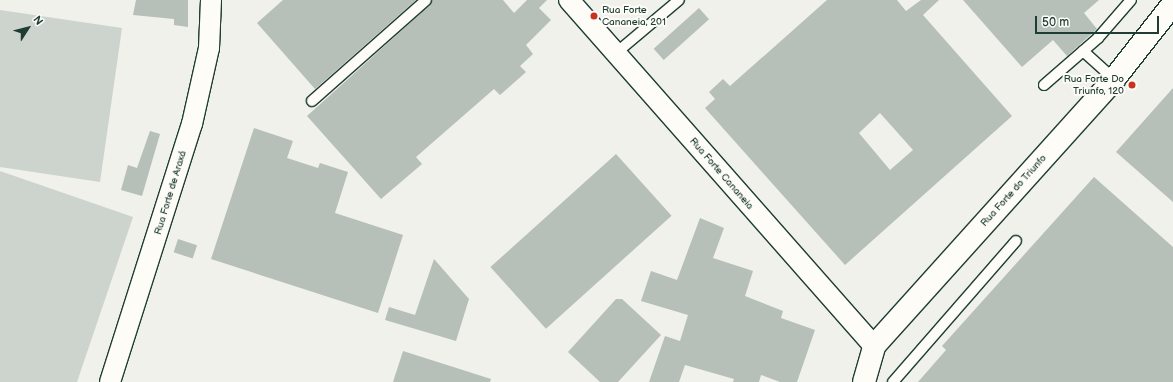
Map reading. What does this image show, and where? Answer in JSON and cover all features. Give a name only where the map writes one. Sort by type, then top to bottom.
[{"type":"street","name":"Rua Forte de Araxá","points":[[110,382],[192,124],[209,48],[211,0]]},
{"type":"street","name":"Rua Forte Cananeia","points":[[569,0],[874,346]]},
{"type":"street","name":"Rua Forte do Triunfo","points":[[864,382],[874,346],[1114,79],[1173,4]]},
{"type":"lane","points":[[312,101],[426,0]]},
{"type":"lane","points":[[616,53],[679,0]]},
{"type":"lane","points":[[1044,85],[1083,51],[1131,0]]},
{"type":"lane","points":[[1083,51],[1114,79]]},
{"type":"lane","points":[[892,382],[1016,241]]},
{"type":"shaded area","points":[[0,10],[122,28],[100,182],[0,167]]},
{"type":"shaded area","points":[[0,171],[133,217],[77,382],[0,382]]},
{"type":"building","points":[[136,0],[188,0],[188,27],[174,25],[174,19],[133,15]]},
{"type":"building","points":[[283,0],[416,0],[315,89],[257,23]]},
{"type":"building","points":[[432,0],[503,0],[514,13],[527,0],[547,0],[539,8],[551,20],[526,45],[533,54],[520,66],[526,72],[500,95],[494,89],[416,157],[422,164],[381,199],[307,116],[430,5]]},
{"type":"building","points":[[827,0],[897,0],[906,11],[921,0],[939,0],[923,15],[1012,116],[845,265],[705,108],[715,99],[709,92],[723,79],[730,86]],"holes":[[[880,113],[913,150],[890,170],[859,133]]]},
{"type":"building","points":[[963,0],[1099,0],[1084,13],[1097,29],[1067,56],[1053,40],[1022,67]]},
{"type":"building","points":[[699,8],[709,19],[664,60],[654,49]]},
{"type":"building","points":[[1173,88],[1173,202],[1116,152]]},
{"type":"building","points":[[254,128],[293,141],[287,158],[318,168],[320,163],[348,172],[335,213],[403,235],[378,313],[211,259]]},
{"type":"building","points":[[150,131],[160,134],[142,196],[121,190],[128,165],[137,168]]},
{"type":"building","points":[[616,154],[672,216],[546,329],[490,267]]},
{"type":"building","points":[[1094,177],[1173,247],[1173,382],[918,382],[946,350],[942,346]]},
{"type":"building","points":[[700,218],[724,228],[713,258],[753,271],[745,296],[783,311],[781,318],[815,330],[797,382],[780,382],[761,375],[759,382],[733,382],[734,379],[685,365],[679,382],[649,382],[665,336],[680,341],[688,315],[641,301],[651,271],[677,280]]},
{"type":"building","points":[[178,239],[197,245],[193,258],[174,252]]},
{"type":"building","points":[[434,259],[469,299],[456,341],[385,320],[389,307],[415,315]]},
{"type":"building","points":[[616,299],[622,299],[661,335],[618,382],[600,382],[568,352]]},
{"type":"building","points":[[403,351],[491,379],[490,382],[393,382]]},
{"type":"place","name":"Rua Forte Cananeia, 201","points":[[594,16]]},
{"type":"place","name":"Rua Forte Do Triunfo, 120","points":[[1132,85]]}]
